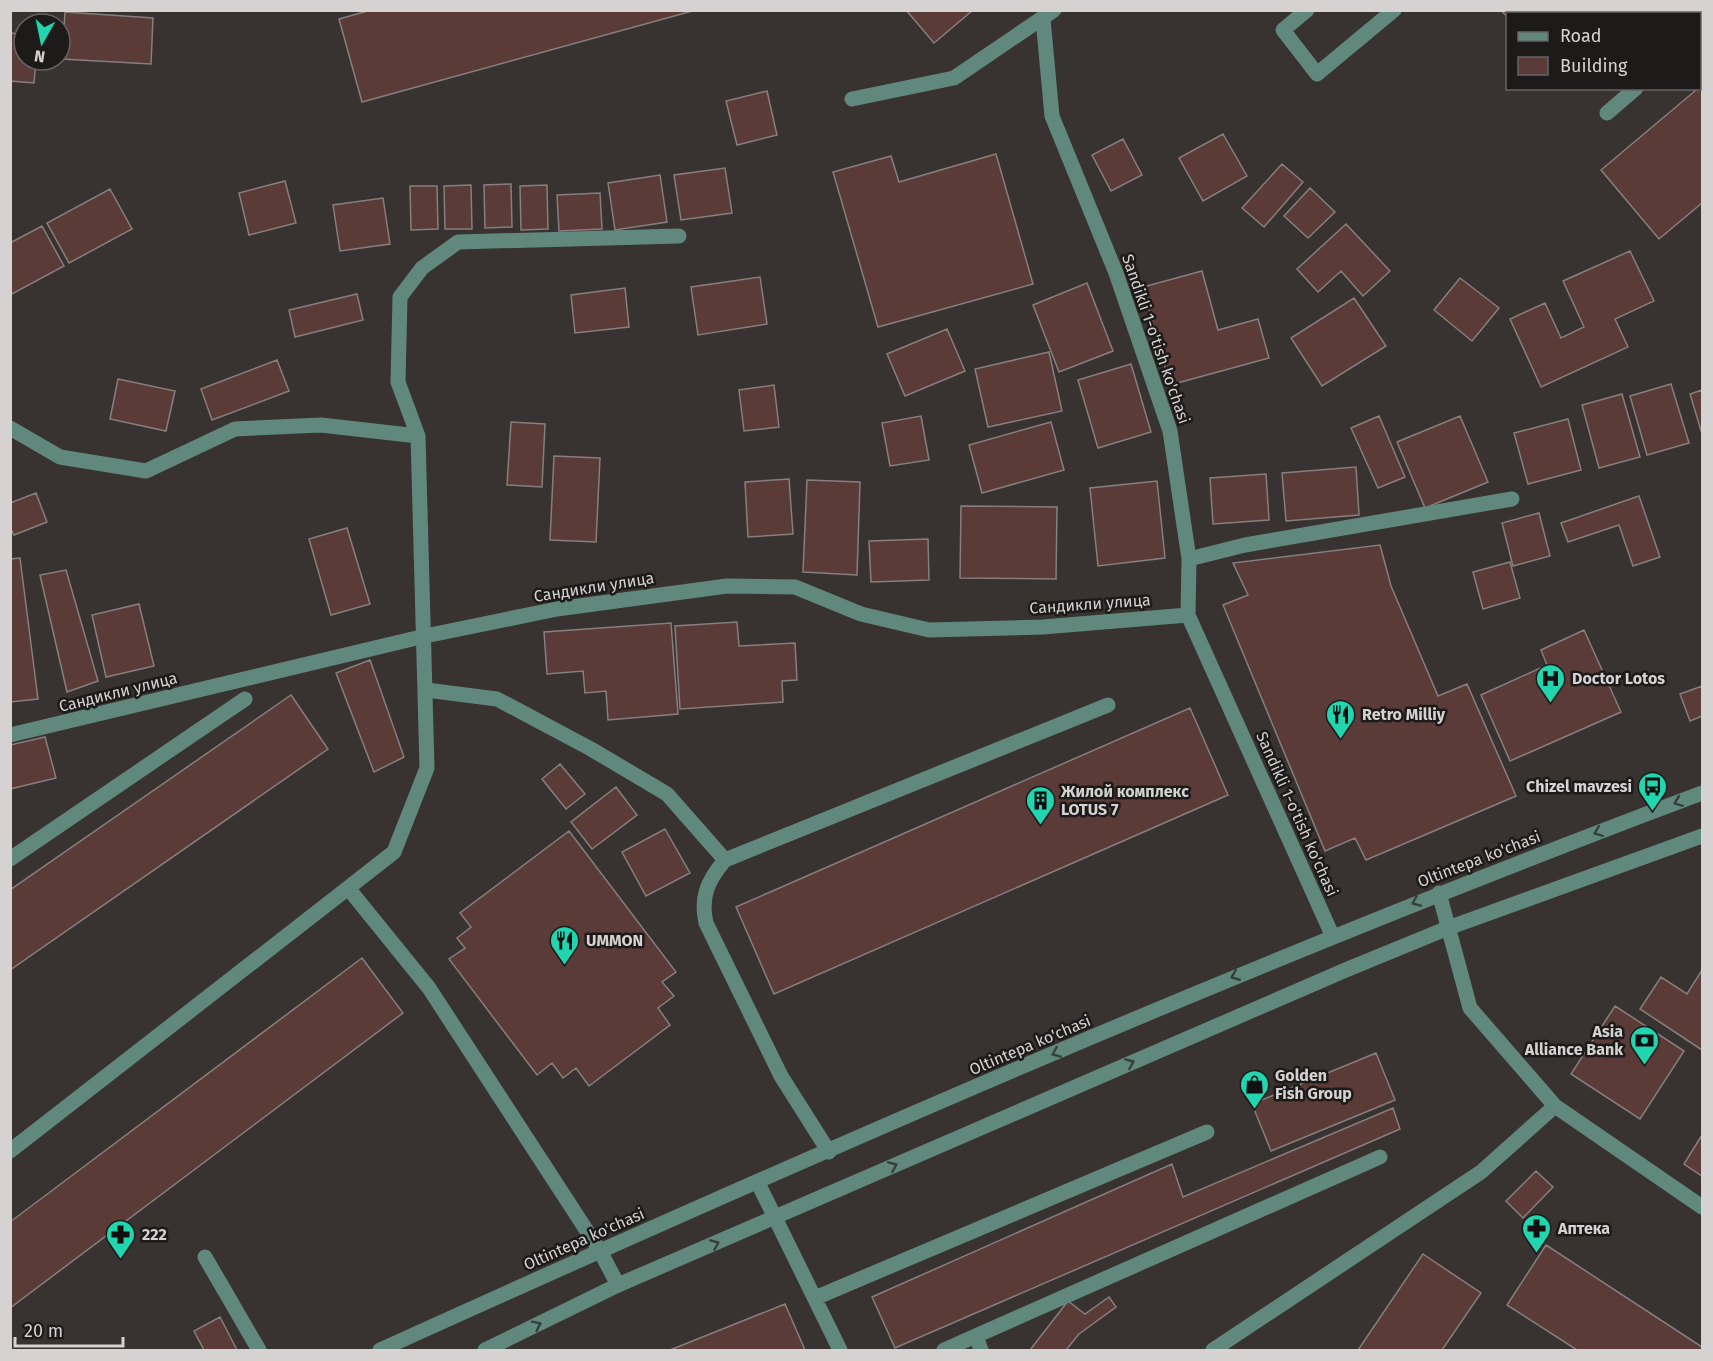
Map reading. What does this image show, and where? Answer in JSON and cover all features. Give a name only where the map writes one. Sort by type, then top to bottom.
[{"type":"street","points":[[1307,10],[1283,30],[1317,74],[1394,10]]},
{"type":"street","name":"Sandikli 1-o'tish ko'chasi","points":[[852,99],[954,78],[1048,15]]},
{"type":"street","name":"Sandikli 1-o'tish ko'chasi","points":[[1048,15],[1052,116],[1116,273],[1170,431],[1190,559],[1188,615],[1333,937]]},
{"type":"street","points":[[1607,113],[1634,90]]},
{"type":"street","points":[[10,1151],[394,852],[428,768],[418,436],[398,382],[400,297],[422,268],[458,242],[679,236]]},
{"type":"street","points":[[10,428],[60,458],[146,471],[235,429],[321,425],[418,436]]},
{"type":"street","points":[[1190,559],[1245,545],[1512,499]]},
{"type":"street","name":"Сандикли улица","points":[[10,735],[425,636],[557,609],[727,586],[795,587],[861,614],[895,624],[929,630],[1043,627],[1188,615]]},
{"type":"street","points":[[426,690],[497,699],[591,749],[667,794],[725,860]]},
{"type":"street","points":[[10,860],[245,699]]},
{"type":"street","points":[[829,1152],[781,1077],[706,923],[702,907],[705,890],[712,874],[725,860],[1108,705]]},
{"type":"street","name":"Oltintepa ko'chasi","points":[[380,1350],[404,1346],[600,1251],[1227,980],[1439,893],[1702,793]]},
{"type":"street","points":[[485,1350],[618,1286],[1448,928],[1702,836]]},
{"type":"street","points":[[348,888],[429,988],[600,1251],[618,1286]]},
{"type":"street","points":[[1439,893],[1470,1008],[1555,1106],[1702,1207]]},
{"type":"street","points":[[1213,1350],[1481,1172],[1555,1106]]},
{"type":"street","points":[[815,1299],[1207,1132]]},
{"type":"street","points":[[944,1350],[979,1343],[1380,1157]]},
{"type":"street","points":[[758,1183],[840,1350]]},
{"type":"street","points":[[206,1257],[259,1350]]},
{"type":"building","points":[[371,10],[696,10],[362,102],[339,19]]},
{"type":"building","points":[[906,10],[973,10],[934,43]]},
{"type":"building","points":[[1501,10],[1549,10],[1547,12],[1506,12],[1506,16]]},
{"type":"building","points":[[72,12],[153,18],[151,64],[72,60]]},
{"type":"building","points":[[10,33],[12,33],[12,72],[35,72],[34,83],[10,81]]},
{"type":"building","points":[[1701,86],[1702,203],[1659,239],[1601,170],[1696,90],[1701,90]]},
{"type":"building","points":[[767,91],[777,135],[737,145],[726,101]]},
{"type":"building","points":[[1223,134],[1247,176],[1203,201],[1179,158]]},
{"type":"building","points":[[1123,139],[1142,175],[1111,191],[1092,155]]},
{"type":"building","points":[[996,154],[1033,284],[878,327],[833,172],[891,156],[899,182]]},
{"type":"building","points":[[1282,164],[1303,182],[1264,227],[1242,208]]},
{"type":"building","points":[[725,168],[732,213],[681,220],[674,175]]},
{"type":"building","points":[[660,175],[667,222],[615,230],[608,183]]},
{"type":"building","points":[[285,181],[296,223],[249,235],[239,193]]},
{"type":"building","points":[[511,184],[512,227],[485,228],[484,185]]},
{"type":"building","points":[[471,185],[472,229],[445,229],[444,186]]},
{"type":"building","points":[[547,185],[548,229],[521,230],[520,186]]},
{"type":"building","points":[[410,186],[437,186],[438,229],[411,230]]},
{"type":"building","points":[[1310,188],[1335,212],[1308,238],[1284,216]]},
{"type":"building","points":[[110,189],[132,229],[69,263],[47,223]]},
{"type":"building","points":[[600,193],[602,229],[559,231],[557,195]]},
{"type":"building","points":[[383,198],[390,244],[340,251],[333,205]]},
{"type":"building","points":[[1346,224],[1390,271],[1363,296],[1341,271],[1318,292],[1297,269]]},
{"type":"building","points":[[42,226],[64,266],[10,295],[10,243]]},
{"type":"building","points":[[1630,251],[1654,301],[1615,319],[1628,347],[1541,387],[1510,319],[1545,303],[1561,338],[1584,327],[1563,281]]},
{"type":"building","points":[[1202,271],[1218,330],[1258,319],[1269,358],[1170,385],[1143,287]]},
{"type":"building","points":[[760,277],[767,324],[698,335],[691,287]]},
{"type":"building","points":[[1460,278],[1499,308],[1472,341],[1434,310]]},
{"type":"building","points":[[1087,283],[1113,351],[1059,372],[1033,305]]},
{"type":"building","points":[[625,288],[629,327],[575,333],[571,295]]},
{"type":"building","points":[[357,294],[363,320],[295,337],[289,310]]},
{"type":"building","points":[[1354,298],[1386,346],[1322,386],[1291,338]]},
{"type":"building","points":[[947,329],[965,371],[905,396],[887,354]]},
{"type":"building","points":[[1049,352],[1062,411],[988,427],[975,369]]},
{"type":"building","points":[[277,360],[289,391],[212,420],[201,389]]},
{"type":"building","points":[[1131,364],[1151,432],[1098,448],[1078,380]]},
{"type":"building","points":[[118,379],[175,391],[166,431],[110,419]]},
{"type":"building","points":[[1671,384],[1689,443],[1647,455],[1630,396]]},
{"type":"building","points":[[774,385],[779,427],[744,431],[739,390]]},
{"type":"building","points":[[1702,390],[1702,434],[1690,394]]},
{"type":"building","points":[[1622,394],[1640,457],[1599,468],[1582,405]]},
{"type":"building","points":[[921,416],[929,460],[890,466],[882,423]]},
{"type":"building","points":[[1379,416],[1405,477],[1378,488],[1351,428]]},
{"type":"building","points":[[1460,416],[1488,482],[1425,508],[1397,442]]},
{"type":"building","points":[[1568,419],[1581,470],[1528,484],[1514,433]]},
{"type":"building","points":[[511,422],[545,424],[542,487],[507,485]]},
{"type":"building","points":[[1051,422],[1064,470],[982,493],[969,445]]},
{"type":"building","points":[[554,456],[600,458],[596,542],[550,540]]},
{"type":"building","points":[[1356,467],[1359,515],[1286,521],[1282,473]]},
{"type":"building","points":[[1266,474],[1269,520],[1213,524],[1210,478]]},
{"type":"building","points":[[789,479],[793,534],[748,537],[745,482]]},
{"type":"building","points":[[807,480],[860,482],[857,575],[803,572]]},
{"type":"building","points":[[1157,481],[1165,558],[1098,566],[1090,488]]},
{"type":"building","points":[[36,493],[47,522],[14,535],[10,527],[10,503]]},
{"type":"building","points":[[1639,496],[1660,557],[1633,566],[1619,525],[1568,542],[1561,523]]},
{"type":"building","points":[[961,506],[1057,507],[1056,579],[960,578]]},
{"type":"building","points":[[1539,513],[1550,556],[1513,566],[1502,523]]},
{"type":"building","points":[[347,528],[370,604],[331,615],[309,539]]},
{"type":"building","points":[[928,539],[929,580],[871,582],[869,541]]},
{"type":"building","points":[[1380,545],[1391,586],[1438,696],[1467,684],[1516,796],[1366,860],[1355,838],[1325,851],[1223,605],[1248,595],[1233,563]]},
{"type":"building","points":[[20,558],[38,699],[10,702],[10,559]]},
{"type":"building","points":[[1510,562],[1520,598],[1483,609],[1473,572]]},
{"type":"building","points":[[66,570],[98,681],[67,692],[40,575]]},
{"type":"building","points":[[139,604],[154,666],[106,677],[92,615]]},
{"type":"building","points":[[737,622],[739,646],[795,643],[797,680],[782,681],[783,702],[680,709],[675,626]]},
{"type":"building","points":[[671,623],[678,714],[608,720],[606,691],[585,693],[583,671],[547,674],[544,632]]},
{"type":"building","name":"Doctor Lotos","points":[[1584,630],[1621,712],[1510,761],[1481,695],[1547,665],[1541,650]]},
{"type":"building","points":[[370,660],[404,757],[374,772],[336,673]]},
{"type":"building","points":[[1702,686],[1702,716],[1690,721],[1680,694]]},
{"type":"building","points":[[291,695],[328,749],[10,970],[10,890]]},
{"type":"building","name":"Жилой комплекс LOTUS 7","points":[[1190,708],[1228,795],[774,994],[736,907]]},
{"type":"building","points":[[45,737],[56,778],[10,789],[10,745]]},
{"type":"building","points":[[560,764],[585,794],[566,809],[542,779]]},
{"type":"building","points":[[616,787],[637,815],[592,849],[571,822]]},
{"type":"building","points":[[665,829],[690,873],[646,896],[622,852]]},
{"type":"building","points":[[569,831],[676,972],[662,982],[674,996],[658,1008],[670,1025],[589,1086],[576,1068],[563,1078],[552,1063],[537,1075],[449,959],[465,948],[457,938],[471,927],[460,913]]},
{"type":"building","points":[[362,958],[403,1013],[10,1308],[10,1222]]},
{"type":"building","points":[[1702,970],[1702,1050],[1640,1009],[1661,977],[1687,994]]},
{"type":"building","points":[[1615,1006],[1684,1051],[1640,1119],[1571,1074]]},
{"type":"building","points":[[1376,1053],[1395,1100],[1271,1151],[1252,1104]]},
{"type":"building","points":[[1393,1108],[1400,1129],[895,1348],[872,1297],[1172,1164],[1183,1197]]},
{"type":"building","points":[[1702,1135],[1702,1176],[1684,1164]]},
{"type":"building","points":[[1536,1171],[1553,1187],[1523,1218],[1506,1201]]},
{"type":"building","points":[[1546,1245],[1702,1347],[1702,1350],[1577,1350],[1507,1305]]},
{"type":"building","points":[[1423,1254],[1481,1293],[1442,1350],[1358,1350]]},
{"type":"building","points":[[1109,1297],[1116,1307],[1079,1334],[1066,1350],[1030,1350],[1068,1301],[1085,1314]]},
{"type":"building","points":[[785,1304],[805,1350],[670,1350]]},
{"type":"building","points":[[220,1317],[237,1350],[204,1350],[194,1331]]},
{"type":"place","name":"Doctor Lotos","points":[[1551,704]]},
{"type":"place","name":"Retro Milliy","points":[[1341,740]]},
{"type":"place","name":"Chizel mavzesi","points":[[1653,812]]},
{"type":"place","name":"Жилой комплекс LOTUS 7","points":[[1040,826]]},
{"type":"place","name":"UMMON","points":[[565,966]]},
{"type":"place","name":"Asia Alliance Bank","points":[[1644,1066]]},
{"type":"place","name":"Golden Fish Group","points":[[1254,1110]]},
{"type":"place","name":"Аптека","points":[[1537,1254]]},
{"type":"place","name":"222","points":[[121,1260]]}]
